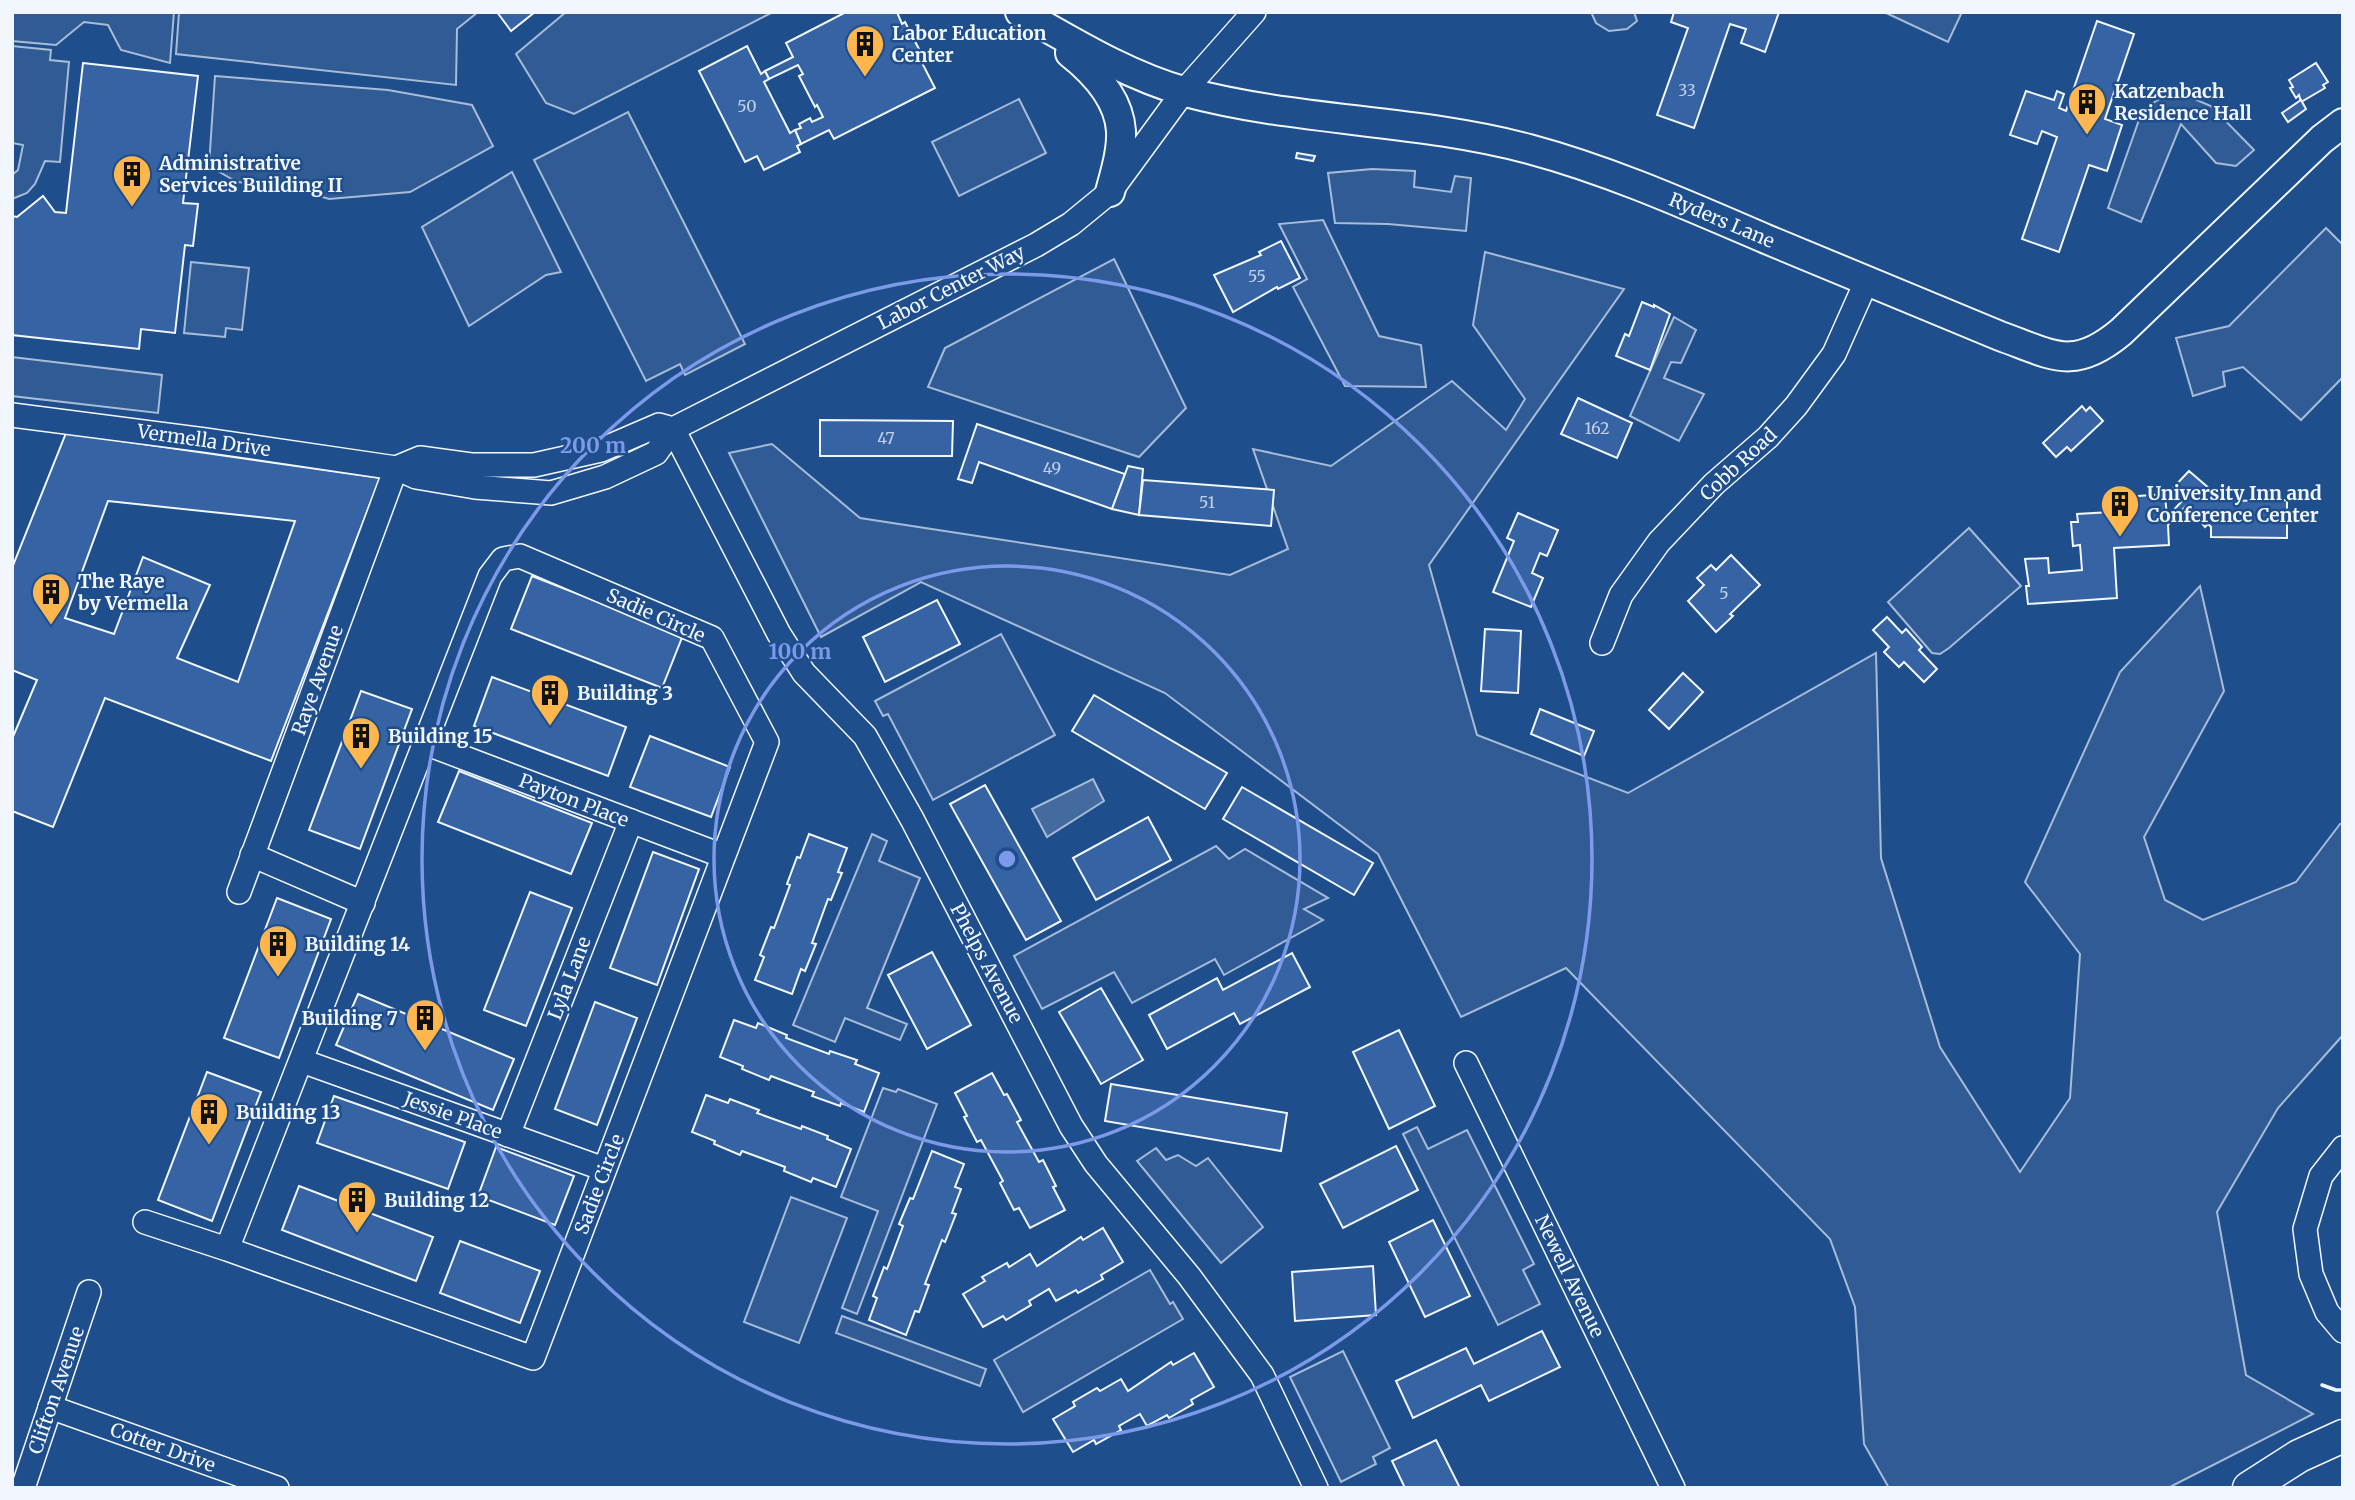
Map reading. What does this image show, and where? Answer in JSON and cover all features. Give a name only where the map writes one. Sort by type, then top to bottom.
[{"type":"highway","points":[[2249,1488],[2299,1456],[2343,1436]]},
{"type":"highway","points":[[2280,1488],[2343,1460]]},
{"type":"main road","name":"Ryders Lane","points":[[1019,12],[1110,63],[1184,91],[1237,103],[1443,132],[1527,149],[1568,161],[1681,202],[2000,336],[2069,358],[2087,355],[2104,347],[2315,146],[2343,123]]},
{"type":"main road","points":[[1019,12],[1091,71],[1111,99],[1121,130],[1110,192]]},
{"type":"street","name":"Labor Center Way","points":[[673,429],[1036,245],[1071,224],[1110,192],[1184,91],[1254,12]]},
{"type":"street","name":"Cobb Road","points":[[1602,643],[1621,595],[1659,542],[1714,484],[1768,437],[1797,406],[1834,354],[1867,280]]},
{"type":"street","name":"Vermella Drive","points":[[12,415],[396,468],[416,477],[475,487],[551,493],[605,477],[656,453],[673,429]]},
{"type":"street","name":"Phelps Avenue","points":[[673,429],[779,634],[804,673],[865,736],[912,819],[1071,1126],[1096,1164],[1189,1276],[1262,1375],[1316,1488]]},
{"type":"street","name":"Raye Avenue","points":[[239,892],[396,468]]},
{"type":"street","name":"Sadie Circle","points":[[145,1222],[533,1358],[767,742],[712,638],[520,556],[503,559],[490,576],[227,1249]]},
{"type":"street","name":"Payton Place","points":[[425,743],[723,856]]},
{"type":"street","name":"Lyla Lane","points":[[508,1135],[631,821]]},
{"type":"street","points":[[252,855],[363,903]]},
{"type":"street","name":"Jessie Place","points":[[302,1061],[604,1170]]},
{"type":"street","name":"Newell Avenue","points":[[1466,1063],[1673,1488]]},
{"type":"street","points":[[2343,1148],[2321,1176],[2305,1229],[2311,1274],[2327,1312],[2343,1331]]},
{"type":"street","name":"Clifton Avenue","points":[[23,1488],[89,1292]]},
{"type":"street","name":"Cotter Drive","points":[[50,1406],[277,1488]]},
{"type":"shaded area","points":[[12,12],[174,12],[170,63],[121,50],[108,25],[84,22],[56,45],[12,41]]},
{"type":"shaded area","points":[[179,12],[478,12],[457,29],[456,85],[176,54]]},
{"type":"shaded area","points":[[566,12],[773,12],[574,114],[546,103],[516,54]]},
{"type":"shaded area","points":[[1591,12],[1634,12],[1637,21],[1627,29],[1609,31],[1596,23]]},
{"type":"shaded area","points":[[1884,12],[1962,12],[1948,42]]},
{"type":"shaded area","points":[[12,46],[51,50],[50,60],[69,62],[60,162],[45,161],[35,184],[27,193],[12,199],[12,175],[18,170],[23,145],[12,143]]},
{"type":"shaded area","points":[[215,76],[388,90],[472,105],[493,146],[410,192],[329,199],[293,188],[237,182],[209,166]]},
{"type":"shaded area","points":[[2180,93],[2211,106],[2254,150],[2236,166],[2216,163],[2181,124],[2141,222],[2108,208],[2140,117],[2163,97]]},
{"type":"shaded area","points":[[1019,99],[1046,153],[959,196],[932,142]]},
{"type":"shaded area","points":[[628,112],[745,344],[685,375],[680,364],[646,381],[534,160]]},
{"type":"shaded area","points":[[1372,169],[1415,171],[1414,187],[1451,192],[1455,176],[1471,178],[1466,231],[1388,224],[1335,223],[1328,173]]},
{"type":"shaded area","points":[[512,172],[561,272],[546,275],[469,326],[422,227]]},
{"type":"shaded area","points":[[1323,220],[1379,336],[1421,345],[1426,387],[1345,386],[1293,287],[1307,279],[1279,224]]},
{"type":"shaded area","points":[[2326,228],[2343,245],[2343,377],[2301,420],[2243,367],[2223,372],[2225,386],[2193,396],[2176,338],[2229,326]]},
{"type":"shaded area","points":[[1485,252],[1624,289],[1429,565],[1477,735],[1628,793],[1876,653],[1881,858],[1940,1047],[2020,1172],[2070,1098],[2080,954],[2025,882],[2120,672],[2200,586],[2224,691],[2144,837],[2165,900],[2203,920],[2296,882],[2343,823],[2343,1035],[2278,1108],[2217,1212],[2246,1375],[2313,1414],[2168,1488],[1889,1488],[1864,1444],[1855,1307],[1830,1239],[1566,968],[1461,1017],[1378,854],[1165,693],[921,582],[821,637],[729,453],[772,444],[860,518],[1230,575],[1288,549],[1253,449],[1331,466],[1452,381],[1506,430],[1525,399],[1473,325]]},
{"type":"shaded area","points":[[1114,259],[1186,408],[1139,457],[928,387],[945,348]]},
{"type":"shaded area","points":[[191,262],[249,268],[242,330],[226,328],[225,337],[184,333]]},
{"type":"shaded area","points":[[1674,317],[1696,330],[1681,363],[1671,362],[1664,378],[1704,394],[1679,441],[1630,416]]},
{"type":"shaded area","points":[[12,357],[162,375],[158,413],[12,396]]},
{"type":"shaded area","points":[[1969,528],[2021,586],[1949,648],[1940,654],[1932,653],[1888,602]]},
{"type":"shaded area","points":[[1001,634],[1055,735],[933,800],[888,714],[883,716],[875,701]]},
{"type":"shaded area","points":[[1093,779],[1104,801],[1047,837],[1032,809]]},
{"type":"shaded area","points":[[872,834],[887,841],[879,861],[920,878],[867,1008],[907,1024],[900,1040],[845,1018],[835,1042],[793,1025]]},
{"type":"shaded area","points":[[1216,846],[1229,859],[1245,849],[1328,898],[1304,909],[1323,920],[1224,975],[1215,959],[1132,1003],[1114,972],[1042,1009],[1014,956]]},
{"type":"shaded area","points":[[883,1088],[896,1092],[898,1089],[937,1104],[857,1314],[842,1308],[878,1211],[841,1197]]},
{"type":"shaded area","points":[[1417,1127],[1428,1149],[1467,1130],[1534,1264],[1523,1270],[1540,1304],[1498,1325],[1403,1134]]},
{"type":"shaded area","points":[[1156,1148],[1166,1160],[1178,1155],[1196,1166],[1208,1158],[1263,1227],[1221,1263],[1137,1161]]},
{"type":"shaded area","points":[[791,1197],[847,1218],[799,1343],[744,1322]]},
{"type":"shaded area","points":[[1150,1270],[1170,1304],[1173,1302],[1183,1319],[1023,1412],[994,1360]]},
{"type":"shaded area","points":[[842,1316],[986,1369],[980,1386],[836,1333]]},
{"type":"shaded area","points":[[1343,1351],[1390,1448],[1373,1457],[1376,1464],[1341,1482],[1290,1377]]},
{"type":"building","points":[[497,12],[535,12],[511,31]]},
{"type":"building","name":"Labor Education Center","points":[[846,12],[897,12],[921,53],[918,55],[935,88],[834,139],[829,130],[801,144],[795,130],[801,128],[799,124],[810,118],[812,122],[823,117],[799,76],[803,74],[798,65],[769,79],[765,71],[793,57],[786,43]]},
{"type":"building","points":[[1674,12],[1779,12],[1765,52],[1741,43],[1746,29],[1730,24],[1694,128],[1657,115],[1688,28],[1671,22]]},
{"type":"building","name":"Katzenbach Residence Hall","points":[[2097,21],[2134,34],[2105,119],[2122,125],[2107,171],[2089,165],[2059,252],[2022,239],[2057,137],[2042,131],[2037,144],[2010,135],[2026,91],[2054,100],[2057,91],[2064,94],[2059,108],[2066,111]]},
{"type":"building","points":[[747,46],[761,74],[765,71],[769,79],[764,82],[790,133],[795,130],[801,144],[797,146],[800,152],[764,170],[757,156],[745,162],[699,71]]},
{"type":"building","name":"Administrative Services Building II","points":[[83,63],[198,76],[183,203],[198,204],[193,246],[185,245],[175,333],[141,329],[139,349],[12,335],[12,216],[17,217],[43,196],[55,212],[66,213]]},
{"type":"building","points":[[2316,63],[2328,82],[2323,85],[2325,88],[2301,102],[2299,95],[2296,98],[2290,88],[2293,87],[2289,80]]},
{"type":"building","points":[[2301,100],[2306,109],[2288,122],[2282,113]]},
{"type":"building","points":[[1297,153],[1315,156],[1313,161],[1296,158]]},
{"type":"building","points":[[1281,241],[1300,278],[1278,289],[1277,287],[1233,312],[1214,275],[1261,255],[1259,252]]},
{"type":"building","points":[[1642,302],[1670,314],[1650,370],[1616,356],[1625,334],[1629,336]]},
{"type":"building","points":[[1578,398],[1632,423],[1617,458],[1561,434]]},
{"type":"building","points":[[2082,406],[2086,411],[2090,407],[2103,421],[2071,451],[2067,447],[2056,457],[2043,443]]},
{"type":"building","points":[[820,420],[953,421],[952,456],[820,456]]},
{"type":"building","points":[[977,424],[1125,474],[1112,509],[979,462],[972,483],[958,479]]},
{"type":"building","name":"The Raye by Vermella","points":[[66,433],[380,478],[271,761],[105,698],[53,827],[12,811],[12,739],[37,680],[12,670],[12,568]],"holes":[[[108,501],[295,521],[238,682],[177,658],[210,585],[143,557],[114,634],[65,618]]]},
{"type":"building","points":[[1128,466],[1143,469],[1139,515],[1112,509]]},
{"type":"building","name":"University Inn and Conference Center","points":[[2189,471],[2224,501],[2287,500],[2287,538],[2211,537],[2211,527],[2208,524],[2205,527],[2186,506],[2168,525],[2169,545],[2114,548],[2117,598],[2028,604],[2026,586],[2029,586],[2025,559],[2048,558],[2049,573],[2082,570],[2080,545],[2073,546],[2071,522],[2078,522],[2077,514],[2111,512],[2111,498],[2165,494],[2167,517],[2183,500],[2172,489]]},
{"type":"building","points":[[1143,480],[1274,490],[1271,526],[1139,515]]},
{"type":"building","points":[[1518,513],[1558,530],[1547,556],[1540,553],[1532,573],[1543,578],[1531,607],[1493,592],[1514,541],[1507,538]]},
{"type":"building","points":[[1731,555],[1760,585],[1716,632],[1688,601],[1704,585],[1697,578],[1711,565],[1716,570]]},
{"type":"building","points":[[532,576],[683,635],[662,688],[511,629]]},
{"type":"building","points":[[937,600],[960,644],[885,682],[863,637]]},
{"type":"building","points":[[1887,617],[1902,633],[1906,629],[1922,647],[1919,650],[1937,669],[1924,682],[1904,662],[1899,667],[1884,652],[1889,647],[1873,630]]},
{"type":"building","points":[[1485,629],[1521,631],[1518,693],[1481,691]]},
{"type":"building","points":[[1683,673],[1703,692],[1669,729],[1649,710]]},
{"type":"building","name":"Building 3","points":[[492,677],[626,727],[608,776],[474,726]]},
{"type":"building","name":"Building 15","points":[[361,691],[412,709],[360,849],[309,830]]},
{"type":"building","points":[[1094,695],[1227,773],[1205,809],[1072,731]]},
{"type":"building","points":[[1540,709],[1594,731],[1584,756],[1531,734]]},
{"type":"building","points":[[650,736],[730,767],[711,817],[630,787]]},
{"type":"building","points":[[459,771],[592,823],[571,874],[438,822]]},
{"type":"building","points":[[985,785],[1061,921],[1026,940],[950,804]]},
{"type":"building","points":[[1242,787],[1373,863],[1354,895],[1223,819]]},
{"type":"building","points":[[1148,817],[1171,860],[1096,900],[1073,858]]},
{"type":"building","points":[[809,834],[847,848],[838,872],[842,873],[831,900],[828,899],[812,943],[816,944],[805,971],[801,969],[792,994],[755,980],[764,957],[760,955],[771,927],[774,928],[797,857],[800,858]]},
{"type":"building","points":[[653,852],[699,869],[657,985],[610,968]]},
{"type":"building","points":[[530,892],[572,908],[526,1026],[484,1010]]},
{"type":"building","name":"Building 14","points":[[277,898],[331,919],[279,1058],[224,1038]]},
{"type":"building","points":[[932,952],[971,1025],[927,1049],[888,975]]},
{"type":"building","points":[[1292,953],[1310,987],[1240,1024],[1234,1013],[1167,1049],[1149,1015],[1217,978],[1223,990]]},
{"type":"building","points":[[1101,988],[1143,1060],[1101,1084],[1059,1012]]},
{"type":"building","name":"Building 7","points":[[358,994],[514,1059],[493,1110],[336,1045]]},
{"type":"building","points":[[595,1002],[637,1018],[597,1125],[555,1109]]},
{"type":"building","points":[[734,1020],[756,1028],[758,1023],[787,1035],[786,1038],[829,1054],[830,1051],[857,1060],[855,1064],[879,1073],[864,1112],[812,1096],[814,1092],[771,1076],[769,1080],[720,1057]]},
{"type":"building","points":[[1399,1030],[1435,1106],[1389,1129],[1353,1052]]},
{"type":"building","name":"Building 13","points":[[207,1072],[261,1092],[212,1221],[158,1200]]},
{"type":"building","points":[[992,1073],[1021,1120],[1017,1122],[1039,1162],[1043,1160],[1065,1210],[1030,1228],[1019,1208],[1014,1210],[1000,1183],[1003,1181],[981,1140],[977,1142],[955,1093]]},
{"type":"building","points":[[1111,1084],[1287,1113],[1281,1151],[1105,1121]]},
{"type":"building","points":[[706,1095],[728,1103],[730,1099],[759,1110],[757,1113],[828,1136],[827,1139],[851,1149],[836,1187],[813,1178],[811,1182],[784,1171],[785,1167],[742,1151],[740,1155],[692,1132]]},
{"type":"building","points":[[334,1096],[465,1142],[448,1189],[317,1143]]},
{"type":"building","points":[[1396,1146],[1418,1190],[1343,1228],[1320,1184]]},
{"type":"building","points":[[496,1147],[574,1176],[555,1225],[478,1196]]},
{"type":"building","points":[[932,1151],[964,1164],[955,1187],[961,1189],[952,1213],[956,1214],[945,1242],[942,1240],[925,1284],[929,1285],[919,1312],[915,1311],[906,1335],[869,1320],[877,1298],[873,1296],[884,1267],[887,1269],[903,1226],[899,1224],[910,1198],[913,1199]]},
{"type":"building","name":"Building 12","points":[[299,1186],[433,1237],[416,1281],[282,1230]]},
{"type":"building","points":[[1433,1220],[1470,1296],[1425,1317],[1389,1242]]},
{"type":"building","points":[[1103,1228],[1123,1262],[1101,1275],[1103,1279],[1056,1301],[1049,1289],[1029,1301],[1031,1305],[1006,1320],[1003,1316],[983,1327],[963,1294],[985,1281],[982,1277],[1007,1263],[1009,1267],[1030,1254],[1037,1266],[1081,1237],[1083,1240]]},
{"type":"building","points":[[460,1241],[540,1271],[520,1323],[440,1293]]},
{"type":"building","points":[[1373,1266],[1376,1315],[1295,1321],[1292,1272]]},
{"type":"building","points":[[1542,1331],[1560,1367],[1489,1401],[1481,1385],[1413,1418],[1396,1381],[1466,1348],[1474,1364]]},
{"type":"building","points":[[1194,1353],[1214,1387],[1191,1400],[1193,1404],[1169,1418],[1167,1415],[1147,1426],[1140,1414],[1119,1426],[1121,1430],[1096,1444],[1094,1440],[1073,1452],[1053,1419],[1075,1406],[1073,1402],[1097,1388],[1100,1391],[1121,1379],[1128,1391],[1171,1362],[1173,1365]]},
{"type":"building","points":[[1436,1440],[1460,1488],[1405,1488],[1392,1461]]},
{"type":"wall","points":[[2322,1385],[2343,1390]]},
{"type":"place","name":"Labor Education Center","points":[[865,78]]},
{"type":"place","name":"Katzenbach Residence Hall","points":[[2087,136]]},
{"type":"place","name":"Administrative Services Building II","points":[[132,208]]},
{"type":"place","name":"University Inn and Conference Center","points":[[2120,538]]},
{"type":"place","name":"The Raye by Vermella","points":[[51,626]]},
{"type":"place","name":"Building 3","points":[[550,727]]},
{"type":"place","name":"Building 15","points":[[361,770]]},
{"type":"place","name":"Building 14","points":[[278,978]]},
{"type":"place","name":"Building 7","points":[[425,1052]]},
{"type":"place","name":"Building 13","points":[[209,1146]]},
{"type":"place","name":"Building 12","points":[[357,1234]]}]
